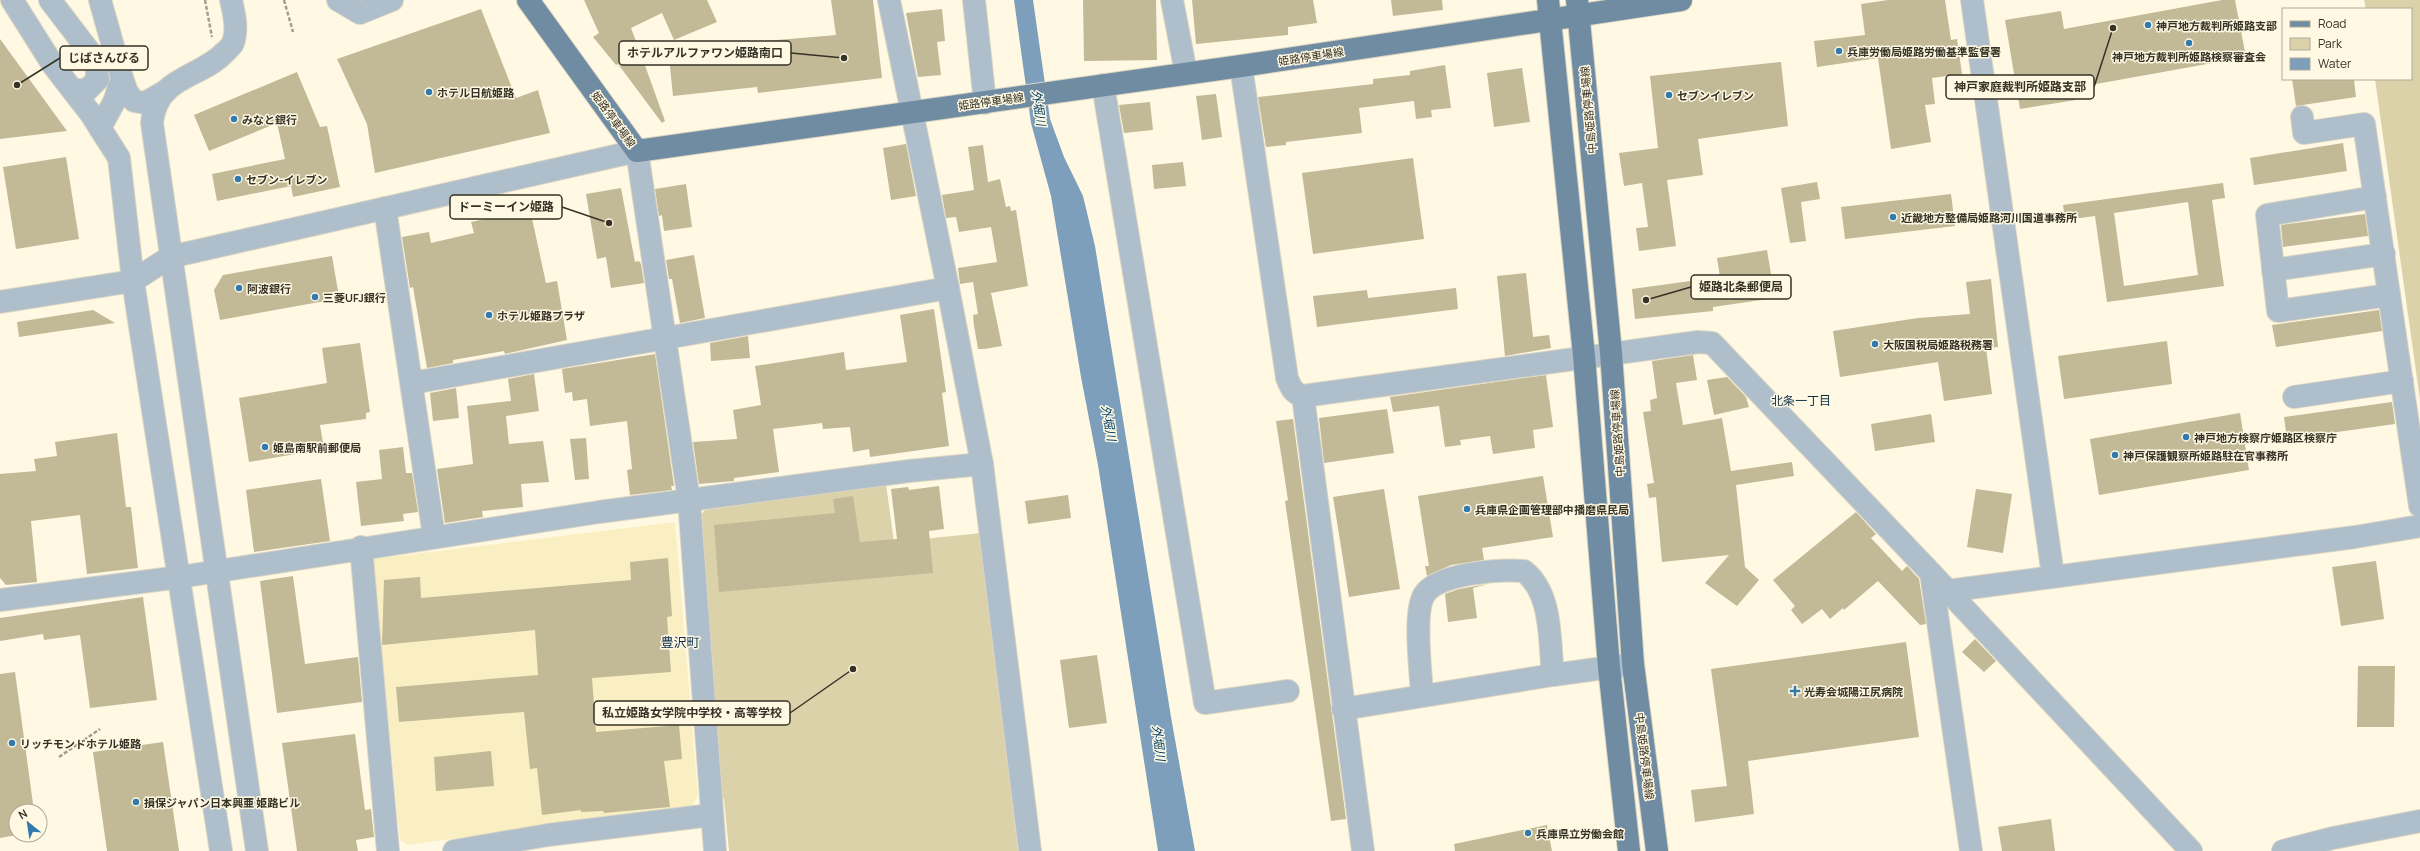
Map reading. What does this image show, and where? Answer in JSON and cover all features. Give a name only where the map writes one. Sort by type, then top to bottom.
[{"type":"main road","name":"姫路停車場線","points":[[528,0],[637,150],[985,103],[1103,84],[1240,66],[1550,9],[1681,0]]},
{"type":"main road","name":"中島姫路停車場線","points":[[1578,7],[1611,353],[1633,664],[1657,851]]},
{"type":"main road","points":[[1550,9],[1584,356],[1609,667],[1629,851]]},
{"type":"street","points":[[12,0],[53,65],[100,128],[118,158],[133,281],[180,577],[221,851]]},
{"type":"street","points":[[50,0],[95,59],[98,79],[87,90],[73,90]]},
{"type":"street","points":[[100,0],[126,92],[134,101],[145,103],[167,90],[188,74],[216,62],[233,44],[235,17],[231,0]]},
{"type":"street","points":[[338,0],[360,13],[392,0]]},
{"type":"street","points":[[889,0],[948,288],[982,464],[1030,851]]},
{"type":"street","points":[[974,0],[985,103]]},
{"type":"street","points":[[1172,0],[1186,74]]},
{"type":"street","points":[[1972,0],[2053,576]]},
{"type":"street","points":[[1240,66],[1287,378],[1291,388],[1296,394],[1303,396],[1584,356],[1698,342],[1712,343],[1932,573],[1946,591],[2191,851]]},
{"type":"street","points":[[100,128],[114,102],[122,78]]},
{"type":"street","points":[[1103,84],[1206,703],[1288,691]]},
{"type":"street","points":[[167,90],[154,109],[152,123],[257,851]]},
{"type":"street","points":[[2302,117],[2304,133],[2364,124],[2420,506]]},
{"type":"street","points":[[0,302],[133,281],[170,256],[637,150],[664,340],[690,500],[711,815],[715,851]]},
{"type":"street","points":[[2375,197],[2267,215],[2278,311],[2390,295]]},
{"type":"street","points":[[385,208],[434,536]]},
{"type":"street","points":[[2273,270],[2384,254]]},
{"type":"street","points":[[412,383],[664,340],[948,288]]},
{"type":"street","points":[[2294,397],[2402,381]]},
{"type":"street","points":[[1303,396],[1343,709],[1364,851]]},
{"type":"street","points":[[0,600],[180,577],[434,536],[690,500],[909,471],[982,464]]},
{"type":"street","points":[[1946,591],[2354,537],[2420,526]]},
{"type":"street","points":[[361,548],[388,851]]},
{"type":"street","points":[[1422,695],[1418,616],[1423,596],[1433,586],[1450,579],[1482,573],[1524,571],[1533,578],[1540,590],[1544,603],[1553,675]]},
{"type":"street","points":[[1932,573],[1971,851]]},
{"type":"street","points":[[1343,709],[1422,695],[1633,664]]},
{"type":"street","points":[[454,851],[551,843],[711,815]]},
{"type":"street","points":[[2283,851],[2333,838],[2420,821]]},
{"type":"path","points":[[205,0],[212,40]]},
{"type":"path","points":[[284,0],[293,32]]},
{"type":"path","points":[[59,757],[100,729]]},
{"type":"shaded area","points":[[675,522],[698,796],[692,805],[408,845],[400,840],[373,559]]},
{"type":"green space","points":[[2364,0],[2420,0],[2420,400],[2375,80],[2412,80],[2412,8],[2366,8]]},
{"type":"green space","points":[[886,484],[894,542],[981,533],[1018,851],[729,851],[724,799],[719,797],[697,520],[705,510]]},
{"type":"water","name":"外堀川","points":[[1014,0],[1033,0],[1050,119],[1064,157],[1083,196],[1095,246],[1171,717],[1195,851],[1158,851],[1098,465],[1081,377],[1051,196],[1031,123]]},
{"type":"building","points":[[584,0],[707,0],[717,22],[674,40],[662,13],[631,28],[641,54],[621,62],[643,60],[665,121],[662,123],[618,64],[616,65],[593,37],[599,33]]},
{"type":"building","points":[[831,0],[873,0],[882,78],[758,93],[757,87],[673,96],[669,57],[754,48],[753,42],[836,35]]},
{"type":"building","points":[[1083,0],[1156,0],[1157,60],[1084,61]]},
{"type":"building","points":[[1192,0],[1313,0],[1317,23],[1288,27],[1288,35],[1196,44]]},
{"type":"building","points":[[1391,0],[1442,0],[1443,10],[1393,16]]},
{"type":"building","points":[[1888,0],[1945,0],[1951,40],[1957,39],[1962,74],[1932,78],[1935,104],[1925,105],[1931,142],[1891,149],[1878,58],[1817,67],[1814,41],[1865,35],[1861,4]]},
{"type":"building","points":[[2222,0],[2235,0],[2246,57],[2074,88],[2076,100],[2020,109],[2005,20],[2061,11],[2064,29]]},
{"type":"building","points":[[481,9],[516,98],[538,90],[550,133],[375,173],[367,124],[337,59]]},
{"type":"building","points":[[942,9],[945,41],[937,42],[941,75],[918,77],[906,13]]},
{"type":"building","points":[[0,39],[67,131],[0,139]]},
{"type":"building","points":[[1781,62],[1788,126],[1698,139],[1703,175],[1667,180],[1676,246],[1639,251],[1636,228],[1648,227],[1642,183],[1624,186],[1619,153],[1658,148],[1650,76]]},
{"type":"building","points":[[1445,65],[1451,108],[1431,110],[1432,117],[1416,119],[1414,101],[1359,108],[1362,133],[1286,142],[1286,145],[1266,147],[1258,97],[1373,84],[1373,79],[1410,75],[1410,71]]},
{"type":"building","points":[[1522,68],[1530,122],[1494,127],[1487,73]]},
{"type":"building","points":[[297,72],[320,127],[327,126],[340,187],[293,197],[291,186],[217,201],[212,174],[285,159],[277,123],[209,151],[194,115]]},
{"type":"building","points":[[2292,80],[2354,80],[2356,97],[2296,106]]},
{"type":"building","points":[[1216,94],[1222,137],[1202,140],[1196,96]]},
{"type":"building","points":[[1150,102],[1153,130],[1124,133],[1119,105]]},
{"type":"building","points":[[2343,143],[2347,171],[2254,185],[2250,158]]},
{"type":"building","points":[[906,144],[916,196],[891,200],[883,148]]},
{"type":"building","points":[[983,145],[988,182],[1000,179],[1006,207],[1010,206],[1011,211],[1016,210],[1028,286],[991,293],[1002,346],[978,349],[973,315],[978,314],[973,282],[960,284],[958,268],[997,262],[991,227],[959,232],[956,217],[946,218],[942,195],[974,190],[968,147]]},
{"type":"building","points":[[66,157],[79,239],[16,249],[3,167]]},
{"type":"building","points":[[1413,158],[1424,239],[1313,254],[1302,173]]},
{"type":"building","points":[[1183,162],[1186,186],[1154,189],[1152,165]]},
{"type":"building","points":[[1817,182],[1820,199],[1801,202],[1806,241],[1790,243],[1781,188]]},
{"type":"building","points":[[2223,183],[2225,198],[2212,200],[2224,286],[2107,302],[2095,216],[2065,220],[2063,205]],"holes":[[[2188,202],[2198,275],[2124,286],[2114,213]]]},
{"type":"building","points":[[686,184],[692,227],[664,231],[662,215],[659,216],[655,189]]},
{"type":"building","points":[[621,188],[635,262],[639,261],[641,264],[644,283],[611,288],[606,257],[597,259],[586,194]]},
{"type":"building","points":[[1951,194],[1955,226],[1845,239],[1841,207]]},
{"type":"building","points":[[530,209],[546,283],[557,281],[567,340],[505,354],[504,351],[453,360],[453,363],[427,368],[413,287],[410,288],[402,237],[429,232],[431,243],[474,233],[471,222]]},
{"type":"building","points":[[2365,214],[2368,236],[2283,247],[2281,225]]},
{"type":"building","points":[[1767,250],[1775,298],[1713,307],[1713,311],[1635,319],[1632,289],[1720,277],[1717,258]]},
{"type":"building","points":[[694,255],[705,318],[680,323],[672,279],[669,279],[666,260]]},
{"type":"building","points":[[332,256],[338,291],[324,294],[325,301],[220,320],[214,290],[223,275]]},
{"type":"building","points":[[1526,273],[1533,337],[1549,335],[1551,348],[1505,356],[1497,276]]},
{"type":"building","points":[[1991,279],[1998,347],[1986,348],[1992,394],[1944,401],[1938,362],[1840,377],[1833,331],[1918,318],[1970,314],[1966,282]]},
{"type":"building","points":[[1456,288],[1458,309],[1317,327],[1313,296],[1367,290],[1368,298]]},
{"type":"building","points":[[934,309],[946,392],[942,393],[949,446],[870,457],[869,449],[853,452],[850,427],[823,429],[822,423],[773,429],[779,472],[734,478],[734,481],[699,484],[693,442],[737,439],[733,410],[761,405],[755,366],[844,352],[846,370],[907,362],[900,315]]},
{"type":"building","points":[[93,310],[115,323],[19,337],[17,322]]},
{"type":"building","points":[[2379,310],[2382,331],[2276,347],[2272,325]]},
{"type":"building","points":[[748,336],[750,358],[711,361],[710,343]]},
{"type":"building","points":[[2167,341],[2172,384],[2064,399],[2058,356]]},
{"type":"building","points":[[360,343],[370,412],[366,413],[366,419],[320,425],[324,449],[249,462],[239,398],[327,383],[322,348]]},
{"type":"building","points":[[655,354],[674,486],[671,486],[672,490],[630,495],[627,470],[632,469],[627,421],[590,426],[587,399],[573,401],[572,392],[565,393],[562,369]]},
{"type":"building","points":[[1693,355],[1697,380],[1676,383],[1683,425],[1722,418],[1731,471],[1792,462],[1794,476],[1736,485],[1745,567],[1759,580],[1737,606],[1705,583],[1729,555],[1662,562],[1656,497],[1649,498],[1647,484],[1654,483],[1643,412],[1651,411],[1650,400],[1657,398],[1652,361]]},
{"type":"building","points":[[534,374],[539,411],[506,416],[509,444],[543,441],[549,482],[521,484],[523,507],[482,511],[483,517],[445,523],[437,469],[473,464],[467,406],[511,401],[508,379]]},
{"type":"building","points":[[1546,375],[1553,427],[1533,430],[1535,448],[1493,454],[1490,436],[1460,440],[1461,445],[1445,447],[1439,406],[1393,412],[1390,397]]},
{"type":"building","points":[[1727,377],[1746,397],[1749,407],[1714,415],[1707,380]]},
{"type":"building","points":[[456,388],[459,418],[433,421],[430,393]]},
{"type":"building","points":[[2392,402],[2395,424],[2287,439],[2284,417]]},
{"type":"building","points":[[1387,409],[1394,453],[1324,463],[1319,418]]},
{"type":"building","points":[[2240,413],[2249,470],[2099,495],[2090,439]]},
{"type":"building","points":[[1931,414],[1935,442],[1875,451],[1871,424]]},
{"type":"building","points":[[1293,419],[1346,819],[1331,821],[1285,501],[1288,500],[1276,421]]},
{"type":"building","points":[[117,433],[126,507],[131,507],[138,568],[87,574],[80,515],[31,521],[37,582],[6,585],[0,578],[0,474],[36,471],[34,459],[57,456],[55,442]]},
{"type":"building","points":[[586,438],[589,479],[575,480],[570,439]]},
{"type":"building","points":[[403,447],[406,473],[412,473],[418,512],[403,514],[404,521],[361,526],[356,482],[382,479],[379,450]]},
{"type":"building","points":[[1543,476],[1553,537],[1482,548],[1484,560],[1451,565],[1427,576],[1425,566],[1429,566],[1418,496]]},
{"type":"building","points":[[321,479],[330,541],[254,552],[246,490]]},
{"type":"building","points":[[939,486],[944,529],[929,531],[933,573],[719,592],[714,525],[835,513],[833,499],[853,496],[860,542],[897,539],[891,489],[908,487],[909,490]]},
{"type":"building","points":[[1384,489],[1400,589],[1349,597],[1333,497]]},
{"type":"building","points":[[1976,489],[2012,494],[2003,553],[1967,547]]},
{"type":"building","points":[[1068,495],[1071,518],[1028,524],[1025,501]]},
{"type":"building","points":[[1856,512],[1876,534],[1871,538],[1902,571],[1907,566],[1919,579],[1926,624],[1920,625],[1878,581],[1844,610],[1843,608],[1830,619],[1822,609],[1802,624],[1791,610],[1795,606],[1773,580]]},
{"type":"building","points":[[668,558],[672,616],[667,617],[671,672],[592,678],[596,732],[679,725],[682,759],[664,761],[670,807],[604,813],[603,811],[581,812],[581,810],[542,815],[537,768],[530,769],[524,712],[399,722],[396,687],[538,675],[535,630],[382,645],[384,580],[420,577],[421,598],[631,580],[630,562]]},
{"type":"building","points":[[2376,561],[2384,619],[2341,626],[2332,567]]},
{"type":"building","points":[[293,576],[305,664],[358,657],[362,702],[277,713],[260,581]]},
{"type":"building","points":[[1488,584],[1473,588],[1477,618],[1448,622],[1445,594],[1459,589]]},
{"type":"building","points":[[143,597],[157,700],[90,708],[80,635],[44,640],[43,634],[0,641],[0,618]]},
{"type":"building","points":[[1975,639],[1996,661],[1984,672],[1962,652]]},
{"type":"building","points":[[1906,642],[1919,737],[1748,761],[1754,814],[1695,822],[1691,790],[1727,786],[1711,669]]},
{"type":"building","points":[[1097,655],[1107,723],[1069,728],[1060,660]]},
{"type":"building","points":[[2358,666],[2395,666],[2394,727],[2357,727]]},
{"type":"building","name":"リッチモンドホテル姫路","points":[[15,672],[33,803],[8,803],[8,837],[0,838],[0,674]]},
{"type":"building","points":[[355,734],[365,810],[371,809],[374,837],[356,840],[358,851],[297,851],[282,743]]},
{"type":"building","name":"損保ジャパン日本興亜 姫路ビル","points":[[163,742],[179,851],[107,851],[93,752]]},
{"type":"building","points":[[491,751],[494,786],[436,791],[434,757]]},
{"type":"building","points":[[2051,819],[2055,851],[2002,851],[1998,827]]},
{"type":"building","name":"兵庫県立労働会館","points":[[1547,825],[1552,851],[1455,851],[1454,844]]},
{"type":"place","name":"神戸地方裁判所姫路支部","points":[[2148,25]]},
{"type":"place","name":"神戸家庭裁判所姫路支部","points":[[2113,28]]},
{"type":"place","name":"神戸地方裁判所姫路検察審査会","points":[[2189,43]]},
{"type":"place","name":"兵庫労働局姫路労働基準監督署","points":[[1839,51]]},
{"type":"place","name":"ホテルアルファワン姫路南口","points":[[844,58]]},
{"type":"place","name":"じばさんびる","points":[[17,85]]},
{"type":"place","name":"ホテル日航姫路","points":[[429,92]]},
{"type":"place","name":"セブンイレブン","points":[[1669,95]]},
{"type":"place","name":"みなと銀行","points":[[234,119]]},
{"type":"place","name":"セブン-イレブン","points":[[238,179]]},
{"type":"place","name":"近畿地方整備局姫路河川国道事務所","points":[[1893,217]]},
{"type":"place","name":"ドーミーイン姫路","points":[[609,223]]},
{"type":"place","name":"阿波銀行","points":[[239,288]]},
{"type":"place","name":"三菱UFJ銀行","points":[[315,297]]},
{"type":"place","name":"姫路北条郵便局","points":[[1646,300]]},
{"type":"place","name":"ホテル姫路プラザ","points":[[489,315]]},
{"type":"place","name":"大阪国税局姫路税務署","points":[[1875,344]]},
{"type":"place","name":"神戸地方検察庁姫路区検察庁","points":[[2186,437]]},
{"type":"place","name":"姫島南駅前郵便局","points":[[265,447]]},
{"type":"place","name":"神戸保護観察所姫路駐在官事務所","points":[[2115,455]]},
{"type":"place","name":"兵庫県企画管理部中播磨県民局","points":[[1467,509]]},
{"type":"place","name":"私立姫路女学院中学校・高等学校","points":[[853,669]]},
{"type":"place","name":"光寿会城陽江尻病院","points":[[1795,691]]},
{"type":"place","name":"リッチモンドホテル姫路","points":[[12,743]]},
{"type":"place","name":"損保ジャパン日本興亜 姫路ビル","points":[[136,802]]},
{"type":"place","name":"兵庫県立労働会館","points":[[1528,833]]},
{"type":"district","name":"北条一丁目","points":[[1801,400]]},
{"type":"district","name":"豊沢町","points":[[680,642]]}]
